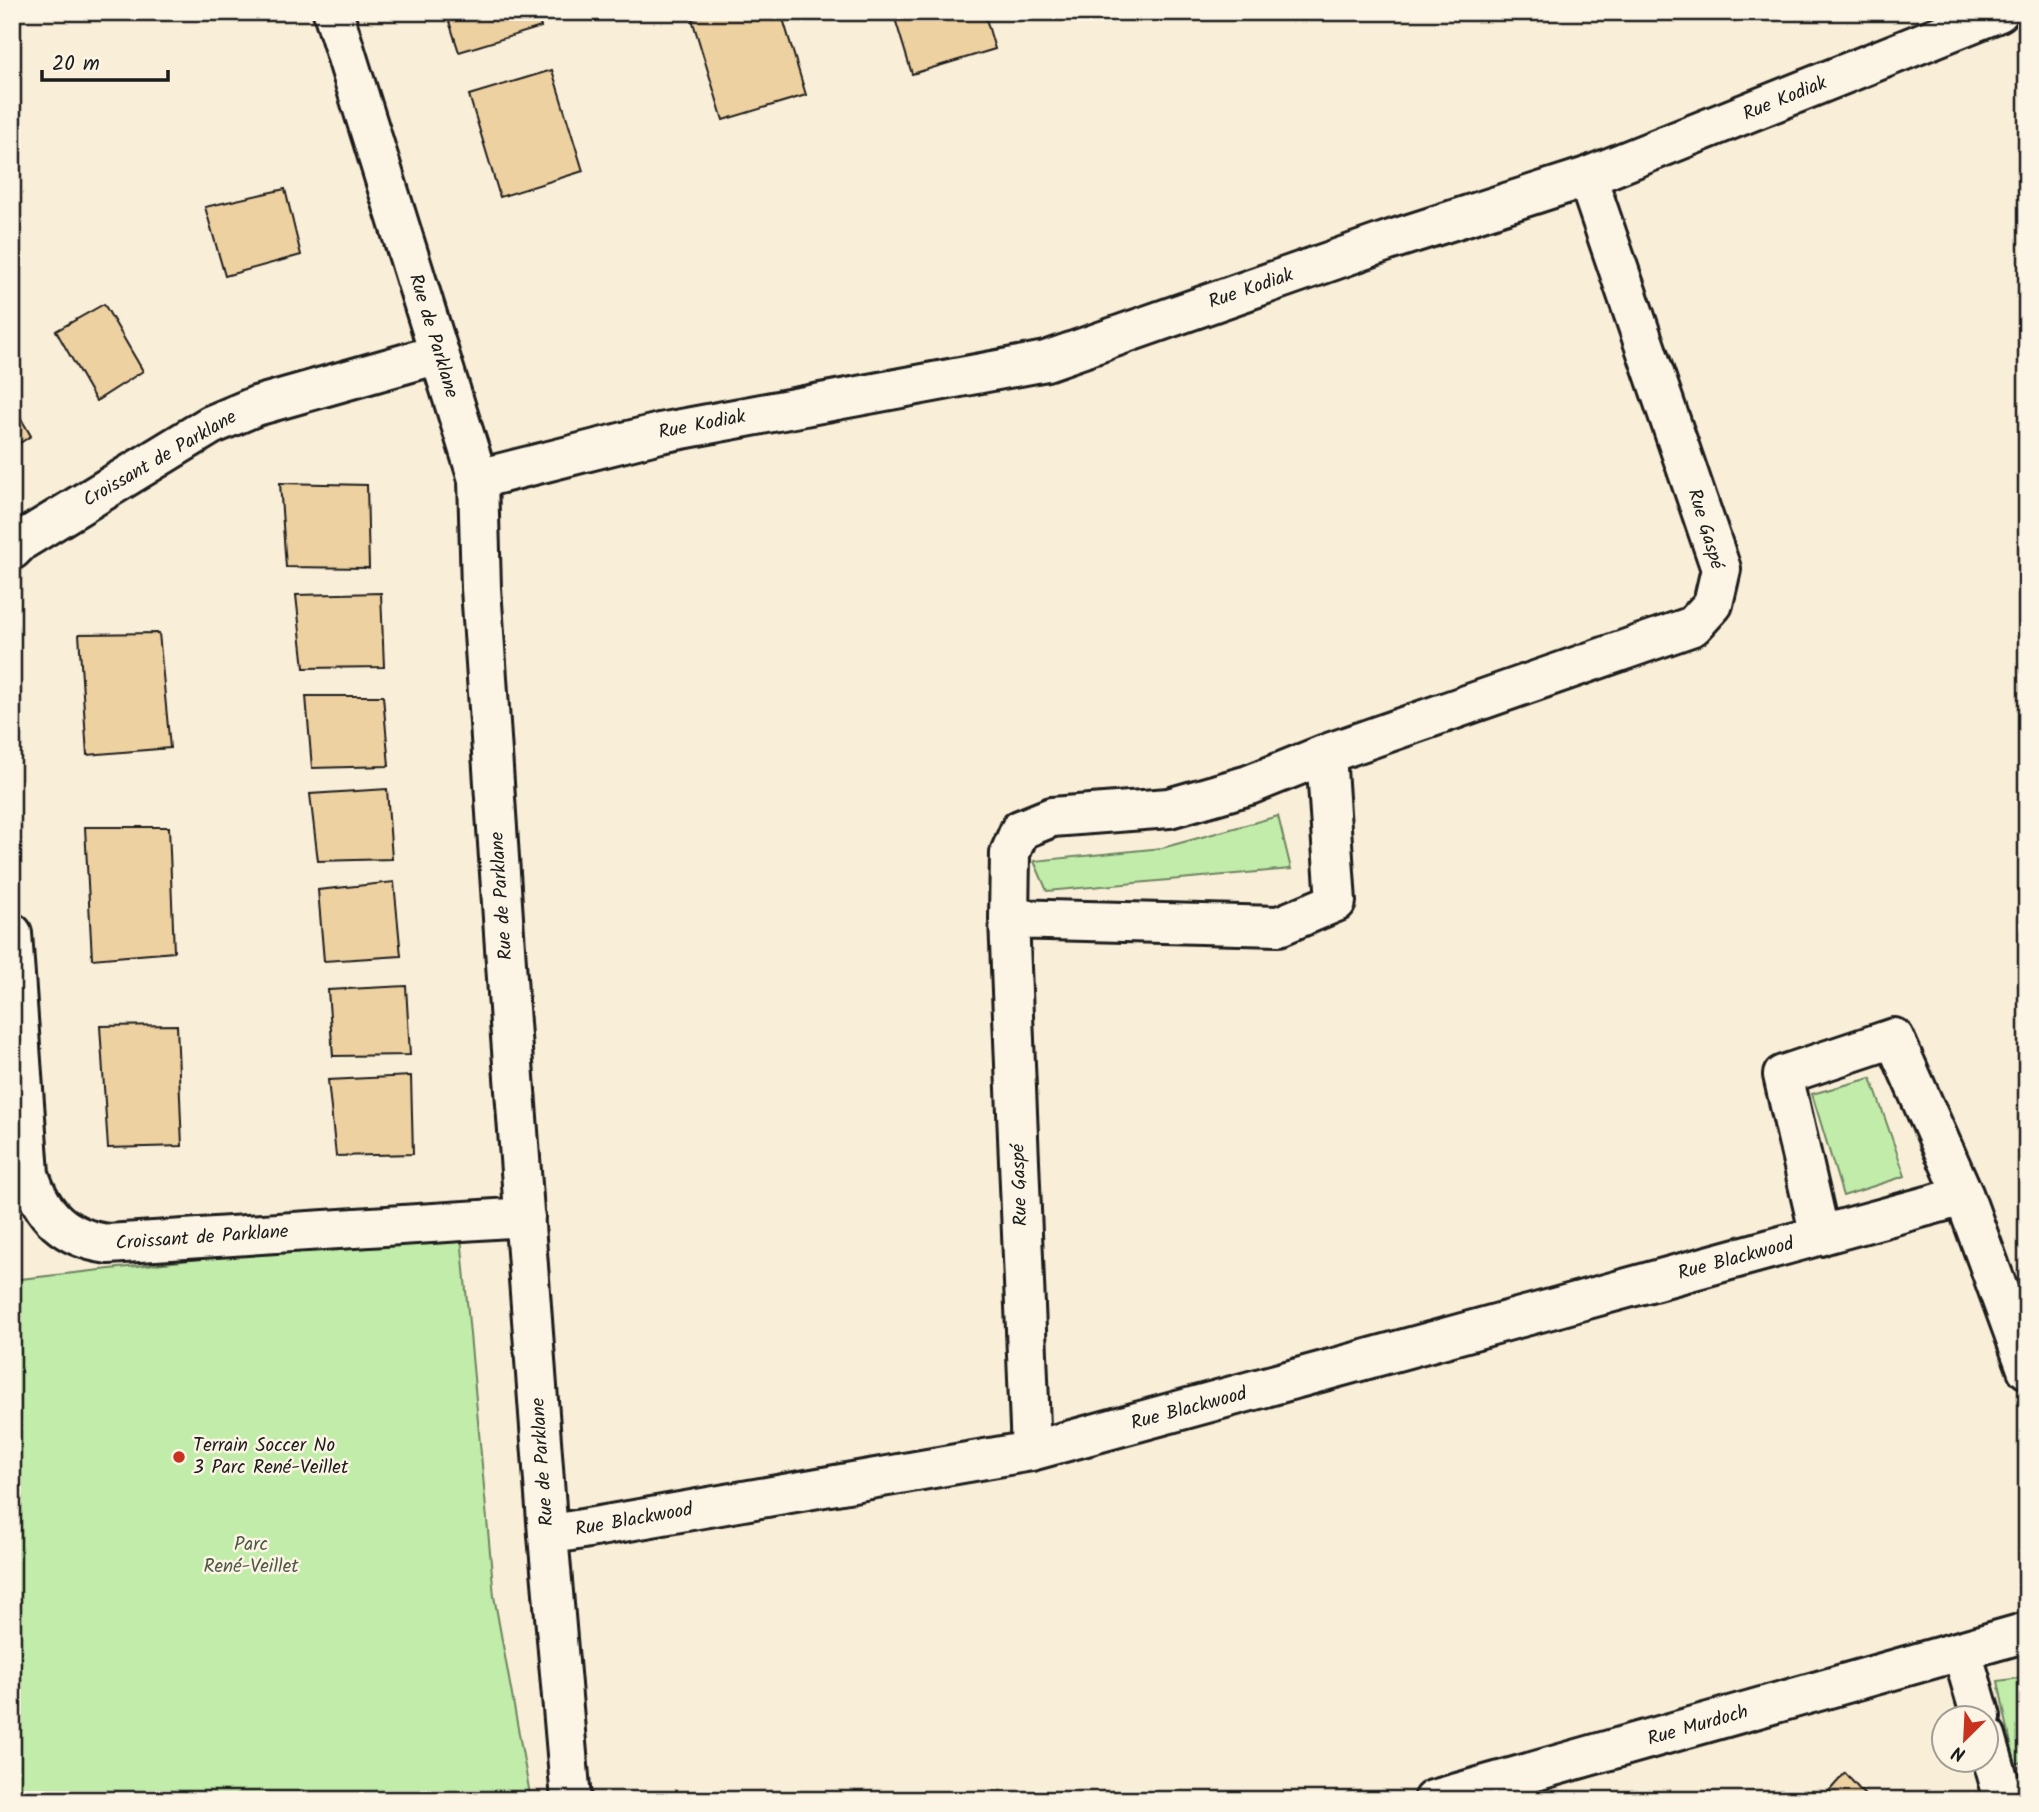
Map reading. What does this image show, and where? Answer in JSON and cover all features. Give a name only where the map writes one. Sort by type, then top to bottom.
[{"type":"street","name":"Rue de Parklane","points":[[333,12],[478,479],[481,588],[525,1217],[571,1800]]},
{"type":"street","name":"Rue Kodiak","points":[[478,479],[660,433],[1046,361],[1391,240],[1587,177],[1999,12]]},
{"type":"street","name":"Rue Gaspé","points":[[1031,1451],[1009,919],[1010,853],[1020,830],[1052,817],[1169,808],[1249,785],[1326,754],[1693,625],[1713,604],[1721,569],[1587,177]]},
{"type":"street","name":"Croissant de Parklane","points":[[12,550],[21,541],[190,438],[233,415],[439,354]]},
{"type":"street","points":[[1009,919],[1279,926],[1336,902],[1326,754]]},
{"type":"street","name":"Croissant de Parklane","points":[[12,933],[29,1174],[36,1196],[44,1209],[66,1230],[79,1237],[108,1244],[525,1217]]},
{"type":"street","name":"Rue Blackwood","points":[[1820,1236],[1783,1075],[1894,1038],[1964,1196],[2027,1369]]},
{"type":"street","name":"Rue Blackwood","points":[[548,1535],[1031,1451],[1964,1196]]},
{"type":"street","name":"Rue Murdoch","points":[[1433,1800],[2027,1632]]},
{"type":"street","points":[[1962,1652],[1977,1703]]},
{"type":"street","points":[[1997,1773],[2004,1799],[2027,1794]]},
{"type":"path","points":[[426,1800],[430,1789]]},
{"type":"green space","points":[[1278,816],[1291,869],[1047,891],[1034,861],[1162,848]]},
{"type":"green space","points":[[1871,1078],[1905,1176],[1843,1196],[1812,1094]]},
{"type":"green space","name":"Parc René-Veillet","points":[[461,1236],[494,1596],[531,1800],[12,1800],[12,1280],[235,1255]]},
{"type":"green space","points":[[2027,1677],[2027,1761],[2015,1764],[1998,1681]]},
{"type":"building","points":[[446,12],[537,12],[541,27],[459,52]]},
{"type":"building","points":[[713,12],[781,12],[806,95],[723,120],[692,19]]},
{"type":"building","points":[[893,12],[984,12],[995,49],[912,74]]},
{"type":"building","points":[[552,70],[583,171],[500,197],[469,95]]},
{"type":"building","points":[[285,189],[301,255],[225,276],[205,207]]},
{"type":"building","points":[[104,304],[143,371],[96,401],[56,331]]},
{"type":"building","points":[[12,403],[31,436],[12,448]]},
{"type":"building","points":[[280,483],[367,485],[369,568],[286,567]]},
{"type":"building","points":[[381,593],[384,667],[304,668],[296,595]]},
{"type":"building","points":[[159,633],[170,748],[87,755],[79,634]]},
{"type":"building","points":[[306,696],[383,696],[389,766],[312,768]]},
{"type":"building","points":[[387,789],[392,859],[318,861],[310,794]]},
{"type":"building","points":[[85,827],[169,827],[174,952],[92,959]]},
{"type":"building","points":[[394,882],[401,956],[324,961],[318,890]]},
{"type":"building","points":[[406,986],[410,1055],[333,1056],[328,990]]},
{"type":"building","points":[[177,1025],[182,1146],[108,1148],[100,1026]]},
{"type":"building","points":[[411,1076],[413,1154],[336,1156],[328,1080]]},
{"type":"building","points":[[1845,1773],[1869,1800],[1821,1800]]},
{"type":"place","name":"Terrain Soccer No 3 Parc René-Veillet","points":[[179,1457]]}]
